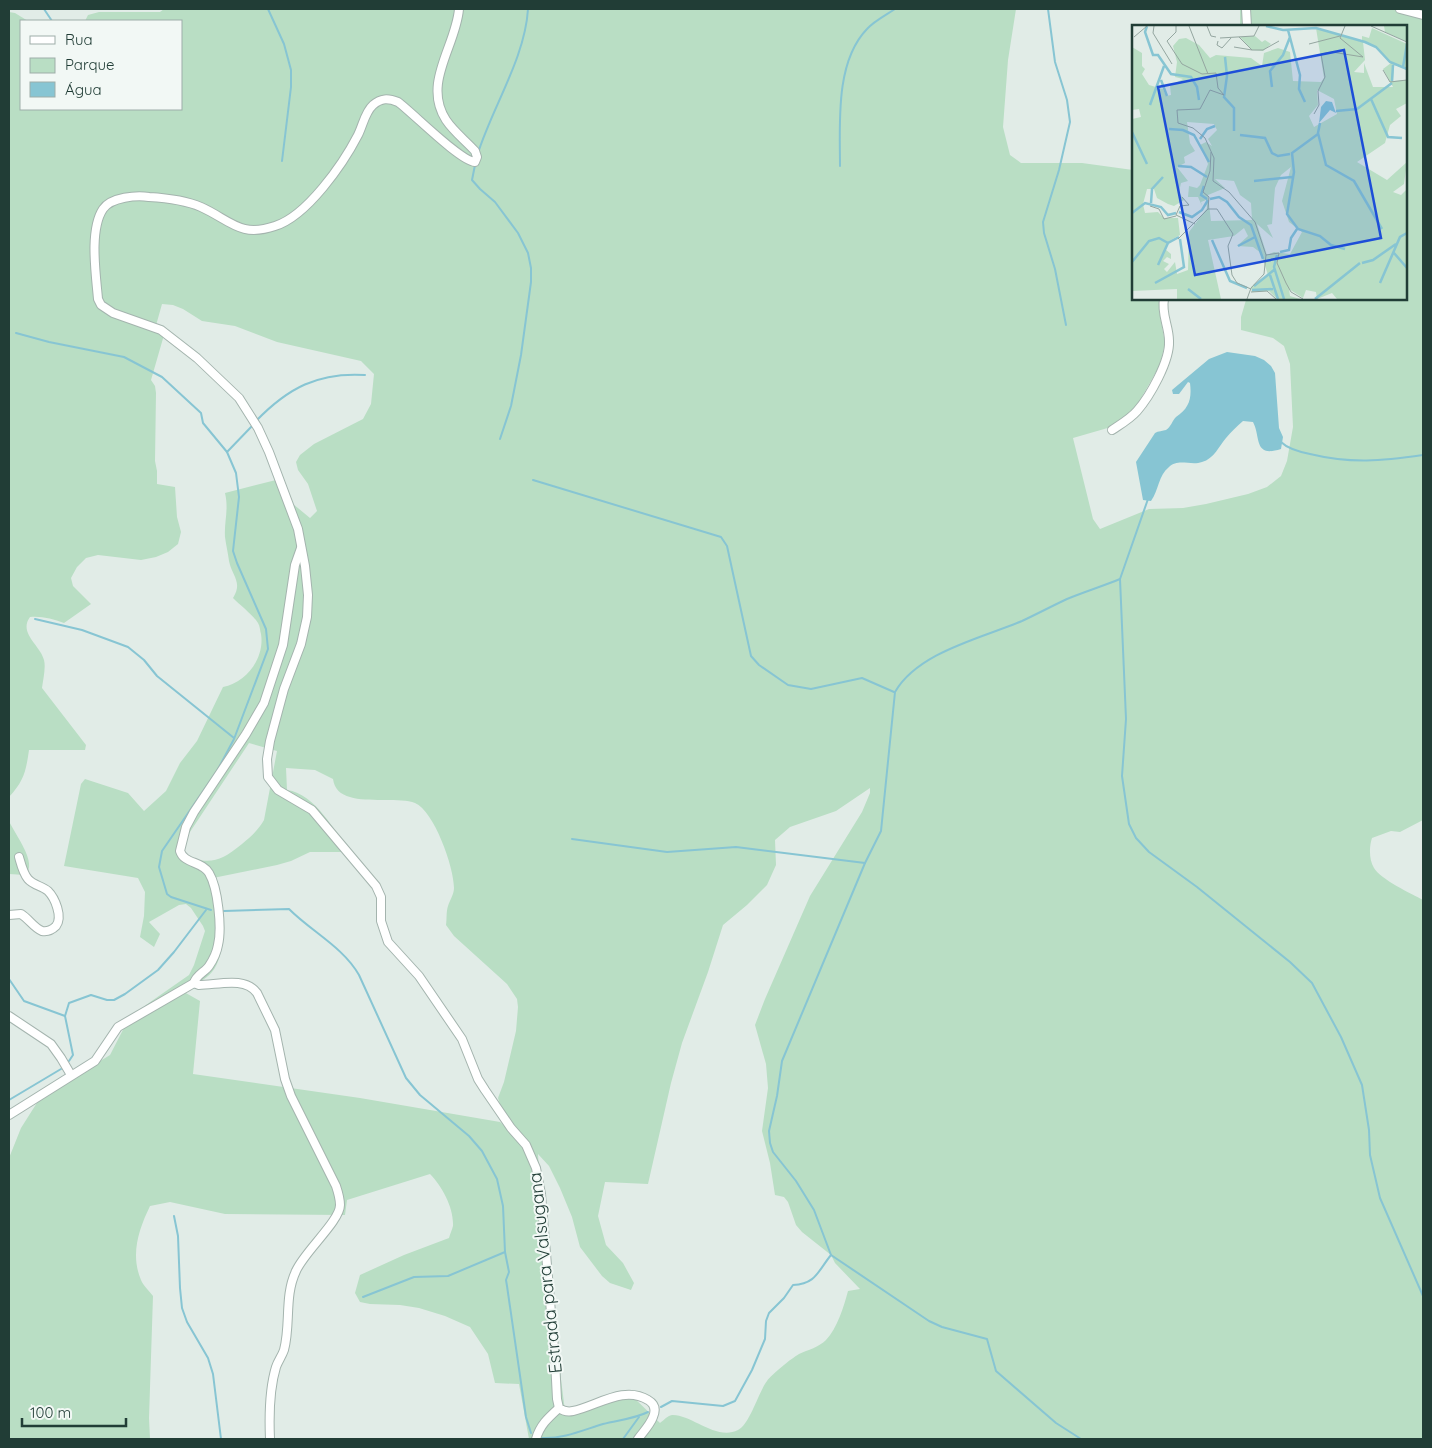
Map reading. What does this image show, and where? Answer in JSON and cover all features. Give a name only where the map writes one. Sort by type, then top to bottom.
[{"type":"street","name":"Estrada para Valsugana","points":[[459,9],[454,32],[438,81],[438,98],[447,121],[476,153],[477,158],[475,162],[471,162],[456,151],[398,102],[386,99],[378,100],[370,108],[360,132],[346,157],[318,193],[294,216],[276,226],[251,231],[239,228],[201,207],[164,198],[138,196],[123,198],[106,205],[103,209],[97,225],[96,268],[99,302],[113,313],[151,325],[197,358],[239,398],[258,428],[269,452],[302,545],[308,617],[301,644],[286,683],[270,741],[267,760],[268,777],[278,790],[312,810],[376,886],[381,897],[381,921],[388,942],[419,976],[462,1039],[484,1090],[511,1128],[526,1145],[536,1168],[541,1194],[559,1408]]},
{"type":"street","points":[[1246,9],[1247,25]]},
{"type":"street","points":[[1400,9],[1423,15]]},
{"type":"street","points":[[1112,430],[1137,411],[1165,365],[1170,344],[1164,314],[1164,300]]},
{"type":"street","points":[[9,1115],[95,1061],[118,1027],[194,983],[195,979],[209,966],[219,944],[216,896],[208,872],[184,859],[180,845],[186,827],[194,812],[246,734],[264,703],[283,645],[296,565],[302,545]]},
{"type":"street","points":[[9,915],[21,914],[37,928],[46,932],[56,926],[59,919],[58,910],[52,896],[30,881],[19,857]]},
{"type":"street","points":[[194,983],[199,985],[245,984],[257,993],[275,1030],[285,1079],[291,1096],[340,1197],[340,1208],[336,1217],[304,1256],[290,1286],[284,1350],[276,1367],[270,1400],[270,1439]]},
{"type":"street","points":[[9,1016],[51,1044],[71,1075]]},
{"type":"street","points":[[536,1439],[539,1430],[546,1420],[559,1408],[574,1411],[611,1398],[628,1395],[641,1397],[651,1402],[654,1412],[650,1424],[638,1439]]},
{"type":"green space","points":[[164,9],[1016,9],[1008,60],[1003,127],[1010,155],[1021,163],[1082,163],[1132,170],[1132,300],[1161,300],[1159,310],[1165,343],[1160,365],[1132,414],[1118,425],[1073,438],[1093,519],[1100,529],[1149,509],[1183,508],[1248,494],[1267,487],[1281,476],[1287,461],[1293,427],[1290,364],[1284,346],[1273,338],[1241,330],[1241,317],[1246,300],[1407,300],[1407,25],[1240,25],[1240,9],[1423,9],[1423,820],[1400,832],[1391,831],[1372,838],[1370,857],[1374,868],[1383,877],[1423,900],[1423,1439],[529,1439],[519,1384],[495,1383],[488,1354],[470,1327],[445,1316],[419,1308],[360,1302],[355,1293],[360,1275],[404,1255],[449,1238],[453,1226],[452,1212],[443,1191],[430,1174],[347,1200],[345,1215],[225,1214],[170,1202],[150,1206],[139,1233],[136,1261],[141,1280],[153,1296],[150,1439],[9,1439],[9,1158],[21,1128],[40,1098],[110,1055],[127,1022],[146,1005],[189,975],[205,931],[191,908],[186,904],[179,905],[149,922],[160,934],[154,947],[140,937],[144,916],[145,892],[138,878],[64,866],[81,784],[85,779],[128,793],[144,811],[166,791],[180,763],[197,741],[223,687],[231,685],[246,675],[257,660],[260,652],[261,634],[259,624],[233,598],[237,583],[230,566],[225,537],[227,505],[225,493],[276,480],[287,499],[310,518],[317,511],[308,484],[298,470],[296,462],[300,455],[314,444],[363,419],[371,404],[374,374],[361,361],[277,342],[235,326],[202,321],[183,309],[173,305],[162,304],[155,329],[164,335],[151,380],[155,386],[156,393],[155,461],[157,484],[175,487],[177,517],[181,532],[178,544],[168,552],[141,560],[98,555],[86,558],[77,567],[71,578],[73,586],[91,604],[64,623],[47,618],[30,617],[27,623],[28,634],[44,660],[45,670],[42,688],[86,745],[85,750],[29,750],[23,775],[18,786],[9,797],[9,12],[15,13],[26,20],[20,20],[20,110],[182,110],[182,20],[86,20],[88,15],[99,12],[160,12]],"holes":[[[249,743],[277,751],[264,820],[257,830],[249,839],[221,858],[209,861],[184,857],[182,844]],[[286,768],[315,770],[333,779],[337,789],[344,795],[355,798],[415,803],[422,808],[436,828],[447,854],[453,879],[454,890],[447,908],[446,925],[454,936],[507,984],[517,999],[516,1031],[504,1082],[498,1098],[508,1129],[500,1122],[360,1098],[193,1074],[200,1001],[184,992],[212,972],[218,962],[221,951],[222,926],[213,878],[277,865],[310,852],[350,852],[331,824],[307,798],[287,790]],[[870,788],[870,793],[862,812],[810,896],[755,1025],[766,1064],[768,1088],[762,1131],[775,1195],[784,1197],[788,1202],[796,1225],[831,1255],[835,1263],[860,1289],[848,1291],[837,1324],[826,1340],[796,1356],[770,1378],[746,1422],[738,1430],[730,1432],[712,1430],[687,1418],[672,1415],[660,1423],[630,1394],[622,1393],[606,1395],[565,1411],[555,1332],[553,1285],[540,1187],[538,1154],[549,1166],[560,1188],[572,1217],[580,1247],[602,1276],[610,1283],[631,1290],[634,1283],[623,1263],[606,1245],[598,1216],[605,1182],[648,1184],[682,1043],[723,925],[767,885],[776,865],[775,840],[790,827],[836,811]]]},
{"type":"green space","points":[[9,821],[27,856],[29,870],[25,875],[9,874]]},
{"type":"water","points":[[1227,352],[1255,356],[1264,360],[1275,373],[1279,428],[1283,437],[1281,449],[1266,451],[1260,444],[1253,422],[1243,421],[1213,455],[1206,460],[1198,463],[1176,463],[1169,467],[1165,471],[1151,501],[1143,500],[1136,462],[1155,433],[1168,429],[1189,403],[1190,383],[1188,382],[1179,394],[1173,394],[1172,390],[1209,359]]},
{"type":"waterway","points":[[44,9],[51,20]]},
{"type":"waterway","points":[[268,9],[284,44],[291,70],[291,87],[282,161]]},
{"type":"waterway","points":[[478,153],[515,64],[526,27],[528,9]]},
{"type":"waterway","points":[[840,166],[840,113],[844,76],[849,58],[867,29],[895,9]]},
{"type":"waterway","points":[[1048,9],[1055,62],[1067,100],[1070,122],[1059,170],[1043,222],[1066,325]]},
{"type":"waterway","points":[[475,165],[472,180],[495,202],[518,233],[528,253],[531,268],[531,282],[521,355],[511,406],[500,439]]},
{"type":"waterway","points":[[16,333],[49,342],[124,357],[162,377],[201,413],[203,423],[227,452],[236,473],[239,497],[233,551],[266,629],[268,649],[234,739],[217,771],[162,851],[159,867],[167,894],[211,910]]},
{"type":"waterway","points":[[256,421],[280,399],[305,384],[333,376],[365,375]]},
{"type":"waterway","points":[[227,452],[253,425]]},
{"type":"waterway","points":[[1281,442],[1287,447],[1298,451],[1339,459],[1380,460],[1423,455]]},
{"type":"waterway","points":[[533,480],[721,537],[727,546],[751,656],[759,665],[788,685],[811,689],[862,678],[894,692]]},
{"type":"waterway","points":[[1148,499],[1120,579],[1126,719],[1122,776],[1129,824],[1136,838],[1149,852],[1197,887],[1290,962],[1312,983],[1341,1037],[1362,1085],[1369,1130],[1370,1155],[1380,1198],[1423,1296]]},
{"type":"waterway","points":[[1081,1439],[1056,1423],[996,1371],[987,1339],[942,1327],[929,1321],[831,1255],[814,1210],[796,1181],[773,1152],[769,1131],[782,1061],[865,863],[881,831],[895,692],[905,678],[935,656],[970,640],[1022,621],[1067,599],[1120,579]]},
{"type":"waterway","points":[[35,619],[82,630],[128,647],[144,660],[157,676],[234,738]]},
{"type":"waterway","points":[[572,839],[667,852],[736,847],[865,863]]},
{"type":"waterway","points":[[224,911],[289,909],[345,956],[359,975],[406,1078],[420,1095],[469,1136],[482,1151],[497,1179],[503,1206],[505,1252],[509,1272],[506,1280],[526,1417],[531,1433]]},
{"type":"waterway","points":[[69,1061],[73,1055],[65,1016],[69,1003],[91,995],[114,1000],[125,994],[158,970],[206,910]]},
{"type":"waterway","points":[[9,979],[24,1001],[65,1016]]},
{"type":"waterway","points":[[9,1100],[61,1069]]},
{"type":"waterway","points":[[174,1216],[178,1236],[182,1308],[187,1322],[208,1358],[213,1374],[221,1439]]},
{"type":"waterway","points":[[363,1297],[414,1277],[448,1276],[505,1252]]},
{"type":"waterway","points":[[661,1407],[672,1401],[723,1406],[735,1401],[752,1370],[765,1339],[766,1321],[769,1313],[784,1298],[793,1285],[807,1282],[816,1276],[831,1255]]},
{"type":"waterway","points":[[542,1438],[565,1436],[648,1412]]},
{"type":"waterway","points":[[623,1439],[639,1417]]}]
